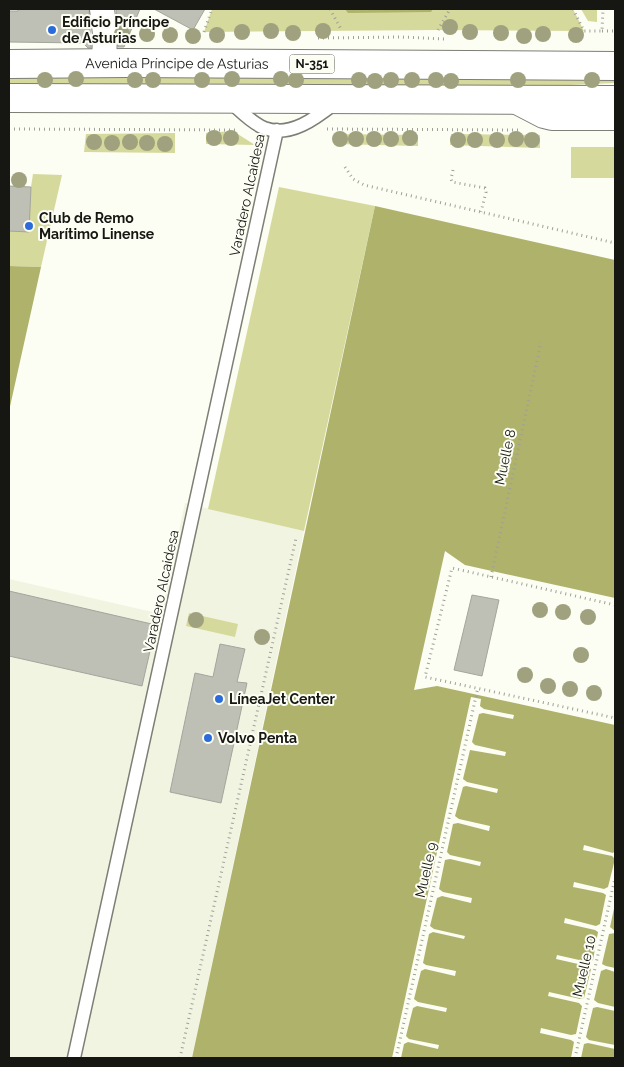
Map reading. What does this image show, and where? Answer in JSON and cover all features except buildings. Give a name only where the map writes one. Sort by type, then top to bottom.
[{"type":"main road","name":"Avenida Príncipe de Asturias","points":[[9,64],[615,66]]},
{"type":"main road","points":[[9,98],[615,100]]},
{"type":"main road","points":[[517,100],[544,114],[552,116],[615,116]]},
{"type":"street","points":[[102,9],[105,34],[104,63]]},
{"type":"lane","points":[[228,99],[250,119],[264,128],[277,130],[291,129],[306,122],[339,100]]},
{"type":"lane","name":"Varadero Alcaidesa","points":[[74,1058],[277,130]]},
{"type":"path","points":[[204,32],[212,9]]},
{"type":"path","points":[[330,9],[342,32]]},
{"type":"path","points":[[438,30],[450,9]]},
{"type":"path","points":[[573,9],[584,31],[615,31]]},
{"type":"path","points":[[602,30],[603,9]]},
{"type":"path","points":[[345,167],[352,179],[364,185],[615,243]]},
{"type":"path","points":[[453,170],[452,182],[485,188],[486,192],[481,212]]},
{"type":"path","name":"Muelle 8","points":[[490,577],[541,342]]},
{"type":"path","points":[[180,1058],[296,538]]},
{"type":"path","points":[[615,605],[452,568],[425,677],[615,718]]},
{"type":"path","name":"Muelle 9","points":[[396,1058],[478,687]]},
{"type":"path","name":"Muelle 10","points":[[575,1058],[615,878]]},
{"type":"shaded area","points":[[212,9],[573,9],[584,31],[204,32]]},
{"type":"shaded area","points":[[345,9],[433,9],[431,12],[348,13]]},
{"type":"shaded area","points":[[581,9],[597,9],[597,22],[588,21]]},
{"type":"shaded area","points":[[9,74],[615,78],[615,83],[570,85],[9,84]]},
{"type":"shaded area","points":[[233,131],[255,145],[206,144],[206,133]]},
{"type":"shaded area","points":[[175,133],[175,153],[84,152],[86,134]]},
{"type":"shaded area","points":[[337,134],[418,135],[418,146],[336,144]]},
{"type":"shaded area","points":[[451,134],[540,135],[540,148],[450,145]]},
{"type":"shaded area","points":[[571,147],[615,147],[615,178],[571,178]]},
{"type":"shaded area","name":"Club de Remo Marítimo Linense","points":[[33,174],[62,175],[41,267],[9,266],[9,186],[31,187]]},
{"type":"shaded area","points":[[279,187],[375,206],[304,531],[208,509]]},
{"type":"shaded area","points":[[375,206],[615,260],[615,598],[465,565],[445,551],[414,690],[437,686],[615,725],[615,1058],[192,1058]]},
{"type":"shaded area","points":[[9,266],[41,267],[9,411]]},
{"type":"shaded area","points":[[185,503],[304,531],[192,1058],[9,1058],[9,579],[161,614]]},
{"type":"shaded area","points":[[189,613],[238,624],[235,637],[186,626]]},
{"type":"pier","points":[[471,697],[481,699],[480,706],[484,709],[514,715],[513,719],[483,713],[479,714],[472,742],[475,745],[506,752],[505,756],[470,750],[463,779],[467,782],[498,789],[497,793],[466,786],[463,787],[455,816],[459,819],[490,826],[489,831],[458,823],[453,824],[447,852],[450,855],[481,862],[480,866],[450,859],[445,860],[439,889],[443,892],[472,898],[471,903],[442,896],[437,898],[430,926],[434,929],[465,936],[464,939],[433,932],[429,934],[423,963],[456,971],[455,976],[425,969],[421,971],[414,999],[418,1002],[447,1008],[446,1012],[417,1006],[413,1008],[406,1036],[409,1039],[439,1045],[438,1049],[408,1042],[404,1044],[401,1058],[392,1058]]},
{"type":"pier","points":[[584,845],[613,853],[615,851],[615,859],[612,856],[583,850]]},
{"type":"pier","points":[[615,859],[615,904],[610,927],[615,933],[609,934],[602,964],[615,968],[615,972],[606,969],[601,971],[594,1000],[598,1003],[615,1007],[615,1011],[597,1007],[593,1008],[586,1037],[589,1040],[615,1045],[615,1049],[588,1043],[584,1044],[581,1058],[571,1058],[574,1042],[540,1033],[541,1028],[571,1035],[576,1034],[582,1006],[579,1003],[548,996],[549,992],[580,999],[584,998],[591,969],[587,966],[556,959],[557,955],[588,962],[593,960],[598,932],[564,923],[565,918],[596,926],[600,924],[606,895],[573,887],[574,882],[604,889],[608,887]]},
{"type":"place","name":"Edificio Príncipe de Asturias","points":[[52,30]]},
{"type":"place","name":"Club de Remo Marítimo Linense","points":[[29,226]]},
{"type":"place","name":"LíneaJet Center","points":[[219,699]]},
{"type":"place","name":"Volvo Penta","points":[[208,738]]}]
